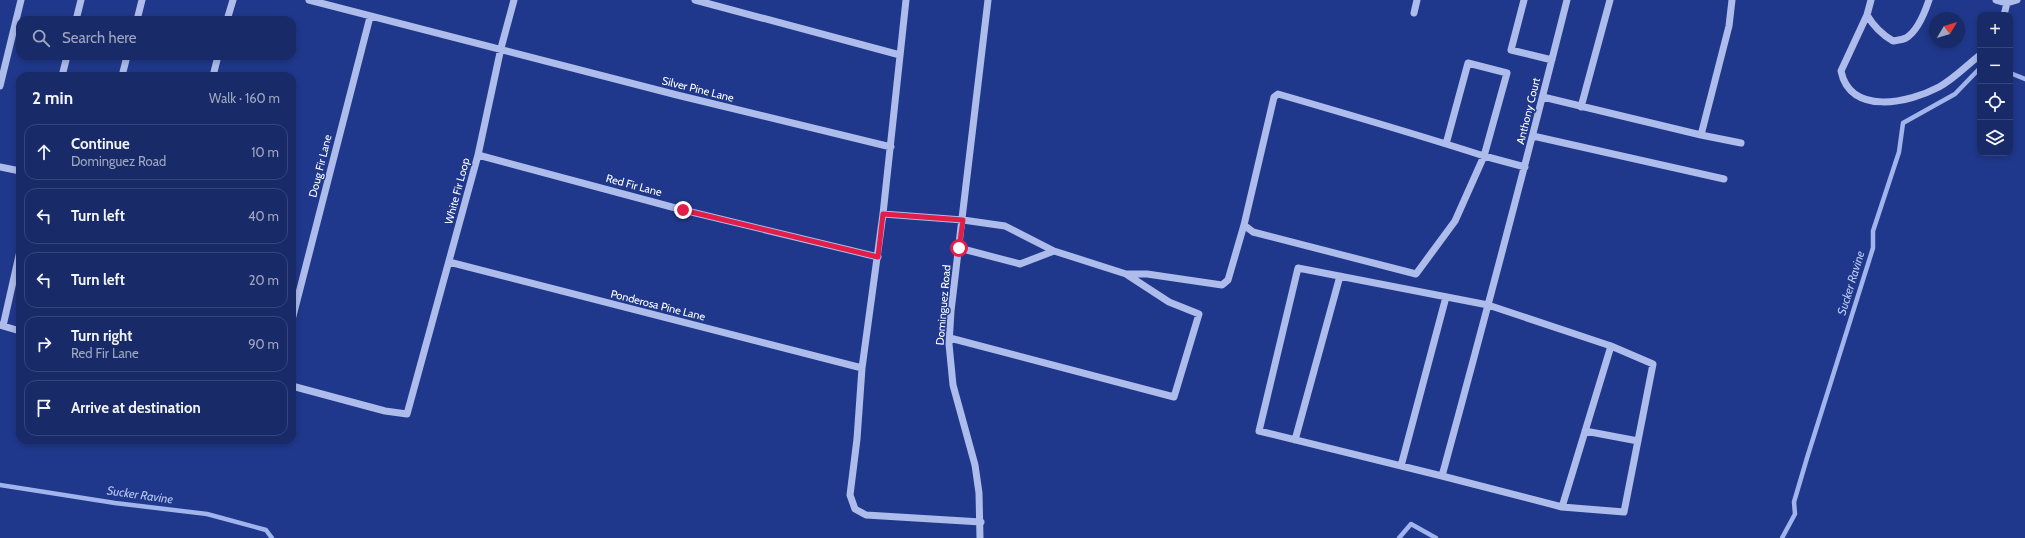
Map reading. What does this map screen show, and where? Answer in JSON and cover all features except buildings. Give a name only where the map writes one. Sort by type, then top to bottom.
[{"type":"street","points":[[16,16],[21,0]]},
{"type":"street","points":[[77,16],[81,0]]},
{"type":"street","points":[[138,16],[142,0]]},
{"type":"street","points":[[228,16],[233,0]]},
{"type":"street","points":[[309,0],[370,17],[501,48]]},
{"type":"street","name":"White Fir Loop","points":[[296,387],[385,411],[407,414],[478,155],[501,48],[514,0]]},
{"type":"street","points":[[695,0],[900,55]]},
{"type":"street","points":[[906,0],[878,257],[862,368],[857,439],[850,495],[855,509],[866,515],[981,522]]},
{"type":"street","name":"Dominguez Road","points":[[980,538],[981,522],[975,465],[952,385],[950,338],[988,0]]},
{"type":"street","points":[[1414,13],[1417,0]]},
{"type":"street","points":[[1524,0],[1511,50],[1552,60]]},
{"type":"street","name":"Anthony Court","points":[[1442,476],[1510,228],[1568,0]]},
{"type":"street","points":[[1581,107],[1610,0]]},
{"type":"street","points":[[1701,135],[1729,26],[1732,0]]},
{"type":"street","points":[[1871,0],[1868,14],[1841,70],[1843,79],[1850,91],[1861,98],[1882,102],[1907,100],[1940,86],[1977,57]]},
{"type":"street","points":[[1868,14],[1873,25],[1882,34],[1893,41],[1906,38],[1914,30],[1925,13],[1929,0]]},
{"type":"street","points":[[1996,0],[2007,3],[2017,0]]},
{"type":"street","points":[[2005,12],[2007,3]]},
{"type":"street","name":"Doug Fir Lane","points":[[296,304],[370,17]]},
{"type":"street","points":[[0,86],[3,63],[16,18]]},
{"type":"street","name":"Silver Pine Lane","points":[[501,48],[677,95],[891,147]]},
{"type":"street","points":[[63,72],[66,60]]},
{"type":"street","points":[[123,72],[127,60]]},
{"type":"street","points":[[215,72],[217,60]]},
{"type":"street","points":[[1244,225],[1253,232],[1416,274],[1455,221],[1484,156],[1506,73],[1468,63],[1446,144]]},
{"type":"street","points":[[1126,274],[1148,274],[1222,285],[1228,280],[1244,225],[1274,97],[1278,94],[1525,167]]},
{"type":"street","points":[[1543,98],[1741,143]]},
{"type":"street","points":[[1533,136],[1724,179]]},
{"type":"street","name":"Red Fir Lane","points":[[478,155],[683,210],[878,257]]},
{"type":"street","points":[[0,167],[16,170]]},
{"type":"street","points":[[883,214],[963,220],[1005,226],[1054,251],[1126,274],[1163,299],[1199,314],[1174,397],[950,338]]},
{"type":"street","points":[[959,248],[1020,264],[1054,251]]},
{"type":"street","name":"Ponderosa Pine Lane","points":[[449,262],[862,368]]},
{"type":"street","points":[[16,267],[1,326],[16,329]]},
{"type":"street","points":[[1298,268],[1446,297],[1488,305],[1611,346],[1653,364],[1624,512],[1562,507],[1259,431],[1298,268]]},
{"type":"street","points":[[1295,440],[1340,276]]},
{"type":"street","points":[[1401,466],[1446,297]]},
{"type":"street","points":[[1562,507],[1611,346]]},
{"type":"street","points":[[1585,431],[1638,441]]},
{"type":"waterway","name":"Sucker Ravine","points":[[1782,538],[1795,514],[1794,502],[1873,248],[1873,231],[1899,152],[1903,123],[1955,94],[1977,71]]},
{"type":"waterway","name":"Sucker Ravine","points":[[2013,74],[2025,79]]},
{"type":"waterway","name":"Sucker Ravine","points":[[0,485],[115,503],[207,514],[266,530],[272,538]]},
{"type":"waterway","name":"Sucker Ravine","points":[[1399,538],[1411,524],[1436,538]]},
{"type":"route","points":[[683,210],[878,257],[883,214],[963,220],[959,248]]}]
